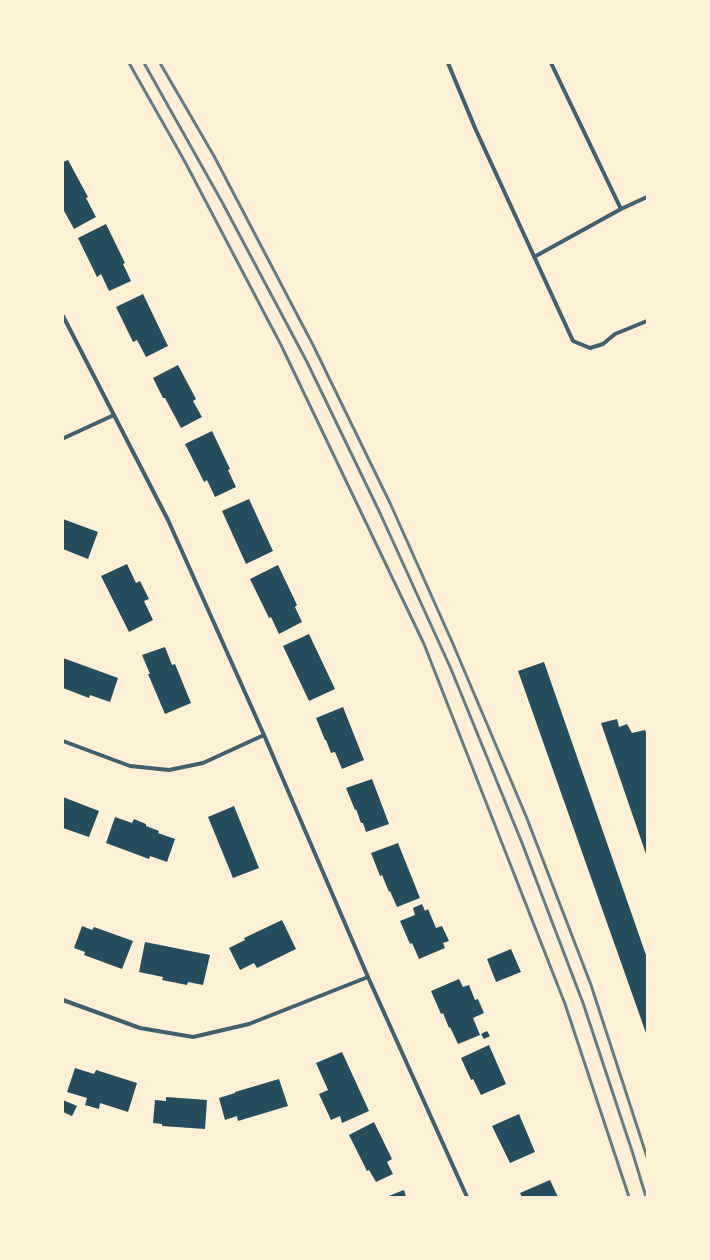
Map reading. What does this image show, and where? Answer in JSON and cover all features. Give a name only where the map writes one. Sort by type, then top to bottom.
[{"type":"street","points":[[448,63],[475,128],[573,341],[590,348],[603,344],[615,334],[647,321]]},
{"type":"street","points":[[551,63],[621,208]]},
{"type":"street","points":[[534,257],[621,208],[647,197]]},
{"type":"street","points":[[63,316],[168,520],[264,736],[368,977],[467,1197]]},
{"type":"street","points":[[64,438],[114,415]]},
{"type":"street","points":[[63,741],[130,766],[169,770],[203,762],[264,736]]},
{"type":"street","points":[[63,1000],[140,1028],[194,1037],[249,1024],[368,977]]},
{"type":"building","points":[[68,160],[88,197],[86,198],[96,217],[74,229],[63,209],[63,162]]},
{"type":"building","points":[[106,224],[125,263],[123,264],[131,281],[109,291],[101,274],[97,277],[78,238]]},
{"type":"building","points":[[143,294],[168,346],[146,357],[137,340],[133,342],[116,307]]},
{"type":"building","points":[[178,365],[196,399],[193,401],[202,417],[181,428],[153,378]]},
{"type":"building","points":[[212,431],[230,469],[228,470],[236,487],[215,497],[207,480],[204,482],[185,444]]},
{"type":"building","points":[[249,499],[273,551],[246,564],[222,511]]},
{"type":"building","points":[[63,519],[98,532],[88,559],[63,549]]},
{"type":"building","points":[[127,564],[136,583],[140,581],[149,599],[144,601],[153,620],[129,632],[101,576]]},
{"type":"building","points":[[278,565],[297,605],[295,607],[302,622],[279,634],[271,617],[269,618],[250,579]]},
{"type":"building","points":[[309,634],[335,689],[309,701],[283,646]]},
{"type":"building","points":[[165,647],[172,665],[175,664],[191,703],[165,714],[148,674],[150,674],[142,655]]},
{"type":"building","points":[[63,658],[118,678],[110,702],[90,695],[89,698],[63,688]]},
{"type":"building","points":[[544,662],[647,958],[647,1036],[518,671]]},
{"type":"building","points":[[343,707],[364,760],[342,769],[335,752],[331,753],[316,718]]},
{"type":"building","points":[[617,719],[619,727],[627,724],[632,733],[645,730],[647,735],[647,857],[601,723]]},
{"type":"building","points":[[372,779],[389,824],[366,832],[346,788]]},
{"type":"building","points":[[63,797],[99,811],[89,837],[63,828]]},
{"type":"building","points":[[234,806],[259,868],[233,878],[208,817]]},
{"type":"building","points":[[115,817],[132,823],[134,819],[159,831],[158,833],[175,839],[167,862],[150,856],[149,859],[106,843]]},
{"type":"building","points":[[398,843],[420,898],[397,907],[382,875],[380,876],[371,853]]},
{"type":"building","points":[[422,904],[425,911],[428,909],[436,928],[442,926],[449,941],[443,943],[445,948],[419,959],[412,943],[410,944],[400,921],[415,915],[413,908]]},
{"type":"building","points":[[282,920],[296,949],[257,968],[254,963],[240,970],[229,948],[245,940],[244,938]]},
{"type":"building","points":[[82,926],[92,930],[94,927],[133,941],[122,969],[84,955],[85,952],[74,948]]},
{"type":"building","points":[[145,942],[210,955],[203,985],[188,982],[187,985],[162,980],[163,977],[139,972]]},
{"type":"building","points":[[511,949],[521,972],[496,982],[487,959]]},
{"type":"building","points":[[459,979],[463,987],[469,985],[475,1000],[478,999],[484,1013],[473,1018],[480,1035],[458,1044],[443,1013],[441,1014],[431,991]]},
{"type":"building","points":[[487,1031],[490,1036],[484,1039],[481,1034]]},
{"type":"building","points":[[489,1045],[506,1084],[481,1095],[473,1079],[471,1080],[461,1058]]},
{"type":"building","points":[[342,1052],[369,1111],[342,1123],[340,1116],[331,1120],[319,1094],[328,1090],[316,1063]]},
{"type":"building","points":[[75,1068],[94,1074],[96,1070],[137,1083],[128,1112],[100,1103],[99,1109],[85,1105],[87,1098],[67,1092]]},
{"type":"building","points":[[279,1079],[288,1106],[238,1121],[237,1116],[225,1120],[219,1098]]},
{"type":"building","points":[[166,1097],[207,1100],[205,1129],[162,1126],[162,1124],[153,1123],[155,1100],[166,1101]]},
{"type":"building","points":[[63,1100],[77,1106],[72,1116],[63,1112]]},
{"type":"building","points":[[519,1114],[535,1152],[510,1163],[492,1126]]},
{"type":"building","points":[[374,1122],[392,1159],[387,1162],[393,1174],[376,1182],[369,1170],[367,1171],[349,1135]]},
{"type":"building","points":[[550,1180],[558,1197],[522,1197],[520,1193]]},
{"type":"building","points":[[404,1190],[406,1197],[386,1197]]},
{"type":"railway","points":[[129,63],[184,160],[281,345],[424,644],[565,1004],[629,1197]]},
{"type":"railway","points":[[144,63],[222,202],[307,362],[380,513],[451,669],[522,843],[583,1003],[646,1197]]},
{"type":"railway","points":[[160,63],[214,156],[313,345],[390,503],[453,644],[526,816],[591,985],[647,1157]]}]
